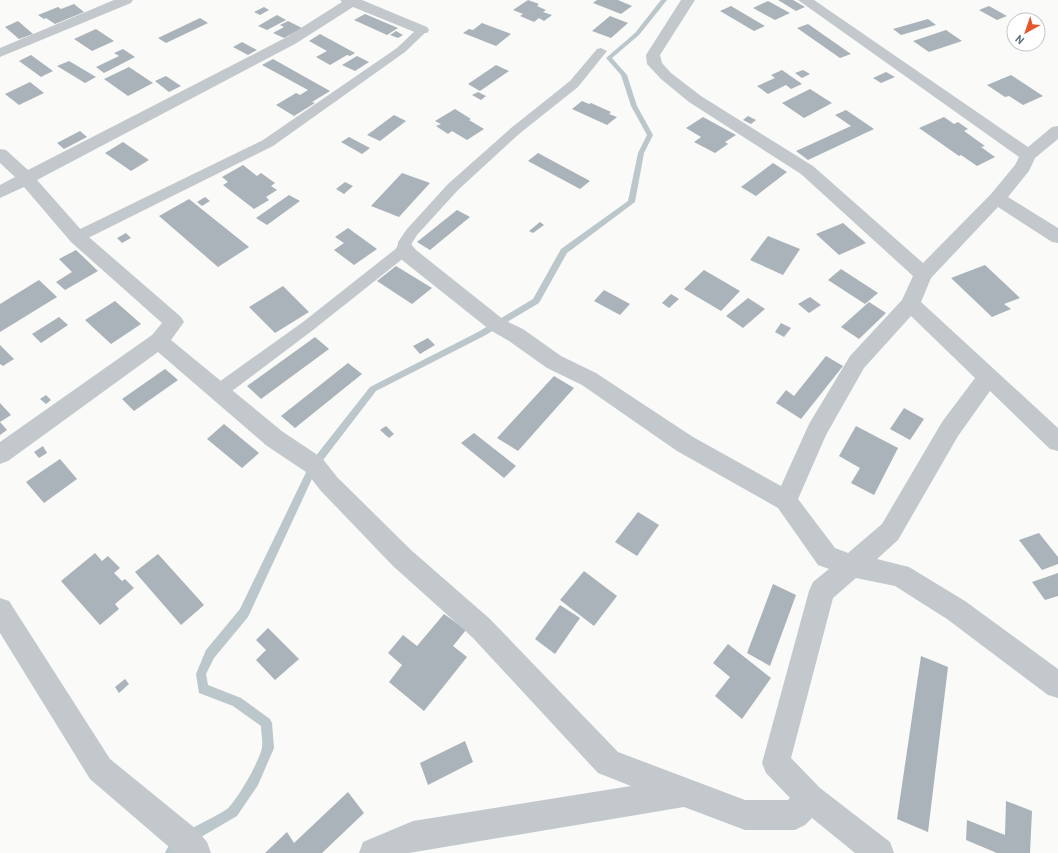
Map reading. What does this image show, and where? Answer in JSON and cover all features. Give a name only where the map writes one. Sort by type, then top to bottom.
[{"type":"street","points":[[0,53],[126,0]]},
{"type":"street","points":[[688,0],[653,55],[655,64],[666,76],[695,99],[807,170],[923,274]]},
{"type":"street","points":[[805,0],[1028,155]]},
{"type":"street","points":[[0,192],[290,41],[351,1],[422,30]]},
{"type":"street","points":[[786,501],[817,431],[857,362],[910,304],[923,274],[997,198],[1023,167],[1028,155],[1058,131]]},
{"type":"street","points":[[0,154],[18,169],[77,237],[157,304],[174,322],[159,341],[0,454]]},
{"type":"street","points":[[997,198],[1058,237]]},
{"type":"street","points":[[405,249],[409,255],[446,286],[496,325],[516,335],[554,362],[588,379],[685,444],[786,501],[827,557],[851,565],[900,575],[956,610],[1058,685]]},
{"type":"street","points":[[910,304],[1058,442]]},
{"type":"street","points":[[159,341],[275,439],[314,464],[329,484],[402,558],[481,628],[608,763],[745,815],[795,814],[810,798]]},
{"type":"street","points":[[878,853],[810,798],[776,763],[822,591],[890,532],[950,429],[988,376]]},
{"type":"street","points":[[0,610],[100,769],[185,840],[196,853]]},
{"type":"street","points":[[374,853],[413,836],[684,792]]},
{"type":"lane","points":[[77,237],[268,143],[400,50],[422,30]]},
{"type":"lane","points":[[218,392],[308,326],[405,249],[405,242],[412,232],[453,187],[515,131],[574,84],[601,51]]},
{"type":"building","points":[[528,0],[539,4],[537,6],[546,10],[543,12],[552,15],[544,21],[539,18],[534,22],[520,16],[523,14],[513,10]]},
{"type":"building","points":[[597,0],[618,0],[632,6],[621,14],[593,3]]},
{"type":"building","points":[[778,0],[793,0],[805,7],[796,11]]},
{"type":"building","points":[[768,1],[790,13],[775,20],[753,8]]},
{"type":"building","points":[[74,4],[84,12],[55,24],[38,15],[58,7],[61,9]]},
{"type":"building","points":[[731,6],[765,26],[754,31],[720,11]]},
{"type":"building","points":[[989,6],[1006,16],[997,20],[979,10]]},
{"type":"building","points":[[264,7],[269,10],[260,15],[254,12]]},
{"type":"building","points":[[365,14],[398,28],[387,35],[354,20]]},
{"type":"building","points":[[277,15],[286,20],[267,30],[258,26]]},
{"type":"building","points":[[610,16],[628,23],[611,38],[592,31]]},
{"type":"building","points":[[200,18],[208,23],[166,43],[158,38]]},
{"type":"building","points":[[928,19],[936,25],[901,35],[893,29]]},
{"type":"building","points":[[18,21],[33,34],[19,39],[5,27]]},
{"type":"building","points":[[288,21],[302,28],[284,38],[273,33],[284,27],[280,25]]},
{"type":"building","points":[[482,23],[511,34],[496,46],[463,33],[469,29],[473,30]]},
{"type":"building","points":[[808,24],[851,54],[840,58],[797,28]]},
{"type":"building","points":[[96,29],[114,41],[92,51],[74,39]]},
{"type":"building","points":[[946,30],[962,41],[929,52],[913,41]]},
{"type":"building","points":[[396,31],[403,35],[398,38],[390,35]]},
{"type":"building","points":[[320,34],[355,53],[350,56],[347,55],[330,65],[316,57],[327,51],[309,41]]},
{"type":"building","points":[[242,42],[257,50],[248,55],[233,47]]},
{"type":"building","points":[[123,49],[135,57],[104,73],[96,67],[119,56],[114,53]]},
{"type":"building","points":[[31,55],[53,71],[41,77],[19,61]]},
{"type":"building","points":[[357,56],[369,62],[355,71],[342,65]]},
{"type":"building","points":[[273,59],[330,91],[312,102],[315,103],[294,116],[276,105],[296,93],[300,95],[308,90],[262,65]]},
{"type":"building","points":[[69,61],[96,77],[85,83],[57,66]]},
{"type":"building","points":[[496,65],[509,71],[480,91],[468,84]]},
{"type":"building","points":[[129,67],[153,83],[128,96],[104,79]]},
{"type":"building","points":[[782,70],[802,84],[791,89],[786,85],[768,94],[757,86],[775,78],[771,75]]},
{"type":"building","points":[[803,70],[810,74],[802,78],[795,73]]},
{"type":"building","points":[[886,72],[895,77],[881,83],[873,78]]},
{"type":"building","points":[[1011,75],[1043,96],[1023,105],[1009,96],[1005,97],[987,85]]},
{"type":"building","points":[[166,76],[181,86],[169,92],[155,81]]},
{"type":"building","points":[[30,82],[44,93],[19,105],[5,94]]},
{"type":"building","points":[[810,89],[832,103],[804,118],[782,103]]},
{"type":"building","points":[[478,92],[486,96],[481,100],[472,95]]},
{"type":"building","points":[[582,101],[589,104],[591,103],[611,112],[609,114],[617,117],[607,125],[572,109]]},
{"type":"building","points":[[455,109],[484,129],[467,140],[452,131],[448,134],[436,126],[441,124],[435,121]]},
{"type":"building","points":[[846,110],[874,129],[808,160],[796,151],[851,126],[835,115]]},
{"type":"building","points":[[394,115],[406,121],[380,141],[367,135]]},
{"type":"building","points":[[748,116],[756,120],[751,124],[743,120]]},
{"type":"building","points":[[703,117],[736,135],[725,142],[728,144],[715,153],[694,142],[701,137],[686,128]]},
{"type":"building","points":[[944,117],[954,124],[958,122],[968,129],[964,131],[985,146],[981,147],[995,157],[977,166],[961,155],[959,156],[919,128]]},
{"type":"building","points":[[80,131],[87,137],[64,149],[57,143]]},
{"type":"building","points":[[349,137],[370,148],[362,154],[341,142]]},
{"type":"building","points":[[123,142],[149,160],[131,171],[105,153]]},
{"type":"building","points":[[538,153],[590,181],[580,189],[528,161]]},
{"type":"building","points":[[773,163],[787,172],[756,196],[741,187]]},
{"type":"building","points":[[243,165],[257,176],[261,173],[275,183],[271,186],[277,190],[266,197],[269,200],[254,209],[223,185],[228,182],[222,177]]},
{"type":"building","points":[[402,173],[430,183],[399,217],[371,206]]},
{"type":"building","points":[[345,182],[353,186],[344,194],[336,189]]},
{"type":"building","points":[[289,195],[300,201],[267,225],[256,218]]},
{"type":"building","points":[[205,197],[210,201],[202,206],[197,202]]},
{"type":"building","points":[[189,199],[249,247],[218,267],[159,216]]},
{"type":"building","points":[[457,210],[470,217],[430,250],[417,242]]},
{"type":"building","points":[[540,222],[544,225],[533,233],[529,231]]},
{"type":"building","points":[[843,223],[866,243],[839,255],[816,234]]},
{"type":"building","points":[[348,228],[377,249],[354,265],[334,250],[344,243],[335,237]]},
{"type":"building","points":[[126,233],[131,238],[122,243],[117,238]]},
{"type":"building","points":[[768,236],[800,249],[783,275],[750,260]]},
{"type":"building","points":[[76,250],[98,271],[65,290],[56,282],[72,272],[59,259]]},
{"type":"building","points":[[985,265],[1020,298],[1004,304],[1011,309],[992,317],[951,278]]},
{"type":"building","points":[[396,266],[432,288],[412,304],[377,281]]},
{"type":"building","points":[[841,269],[878,293],[865,304],[828,280]]},
{"type":"building","points":[[704,270],[740,291],[721,311],[684,289]]},
{"type":"building","points":[[39,280],[57,297],[0,332],[0,304]]},
{"type":"building","points":[[283,286],[309,312],[275,333],[249,307]]},
{"type":"building","points":[[604,290],[630,304],[620,315],[594,301]]},
{"type":"building","points":[[671,294],[679,299],[669,308],[662,303]]},
{"type":"building","points":[[810,297],[821,305],[809,313],[798,304]]},
{"type":"building","points":[[748,298],[765,309],[743,328],[726,316]]},
{"type":"building","points":[[115,301],[141,324],[111,344],[85,320]]},
{"type":"building","points":[[869,302],[886,313],[859,339],[841,327]]},
{"type":"building","points":[[59,317],[68,325],[41,343],[32,334]]},
{"type":"building","points":[[781,323],[791,328],[784,337],[775,332]]},
{"type":"building","points":[[315,337],[329,349],[261,399],[247,386]]},
{"type":"building","points":[[428,338],[435,345],[420,354],[413,346]]},
{"type":"building","points":[[0,345],[14,359],[3,366],[0,364]]},
{"type":"building","points":[[826,356],[843,366],[801,419],[776,403],[786,390],[794,396]]},
{"type":"building","points":[[348,363],[362,374],[295,428],[281,416]]},
{"type":"building","points":[[165,369],[178,380],[134,411],[122,399]]},
{"type":"building","points":[[554,376],[574,388],[518,451],[497,438]]},
{"type":"building","points":[[46,395],[51,400],[46,404],[40,399]]},
{"type":"building","points":[[0,403],[11,415],[0,422]]},
{"type":"building","points":[[904,408],[924,419],[910,440],[890,429]]},
{"type":"building","points":[[0,422],[7,430],[0,435]]},
{"type":"building","points":[[224,424],[259,453],[242,468],[207,439]]},
{"type":"building","points":[[386,426],[394,434],[389,438],[380,430]]},
{"type":"building","points":[[856,426],[898,448],[874,495],[851,483],[860,468],[839,456]]},
{"type":"building","points":[[474,433],[516,466],[504,478],[461,443]]},
{"type":"building","points":[[43,446],[47,453],[39,458],[34,452]]},
{"type":"building","points":[[60,459],[77,479],[44,503],[26,482]]},
{"type":"building","points":[[638,512],[659,525],[637,556],[615,542]]},
{"type":"building","points":[[1039,533],[1058,557],[1058,564],[1042,570],[1019,540]]},
{"type":"building","points":[[95,553],[102,561],[108,556],[120,568],[114,573],[122,581],[125,579],[134,588],[115,604],[119,609],[100,625],[61,581]]},
{"type":"building","points":[[158,554],[204,605],[181,625],[135,572]]},
{"type":"building","points":[[584,571],[617,596],[594,626],[560,600]]},
{"type":"building","points":[[1058,573],[1058,596],[1045,600],[1032,582]]},
{"type":"building","points":[[773,584],[796,595],[770,666],[747,653]]},
{"type":"building","points":[[560,605],[580,618],[555,654],[535,639]]},
{"type":"building","points":[[444,614],[466,630],[453,646],[467,657],[424,711],[389,682],[402,665],[388,653],[403,635],[417,646]]},
{"type":"building","points":[[268,628],[299,659],[275,680],[256,660],[266,650],[256,640]]},
{"type":"building","points":[[728,644],[771,678],[742,719],[715,696],[730,677],[713,663]]},
{"type":"building","points":[[921,656],[948,667],[928,832],[897,819]]},
{"type":"building","points":[[125,679],[129,684],[119,693],[115,687]]},
{"type":"building","points":[[465,741],[473,762],[428,785],[420,763]]},
{"type":"building","points":[[348,792],[364,813],[322,853],[265,853],[287,832],[294,843]]},
{"type":"building","points":[[1006,801],[1032,811],[1030,853],[997,853],[966,840],[967,820],[1005,835]]},
{"type":"waterway","points":[[171,853],[185,840],[233,812],[254,781],[268,748],[266,723],[237,702],[203,689],[201,674],[210,654],[244,613],[314,465],[373,389],[481,334],[536,301],[564,251],[631,202],[641,153],[650,135],[634,106],[624,75],[609,58],[637,34],[664,0]]}]
